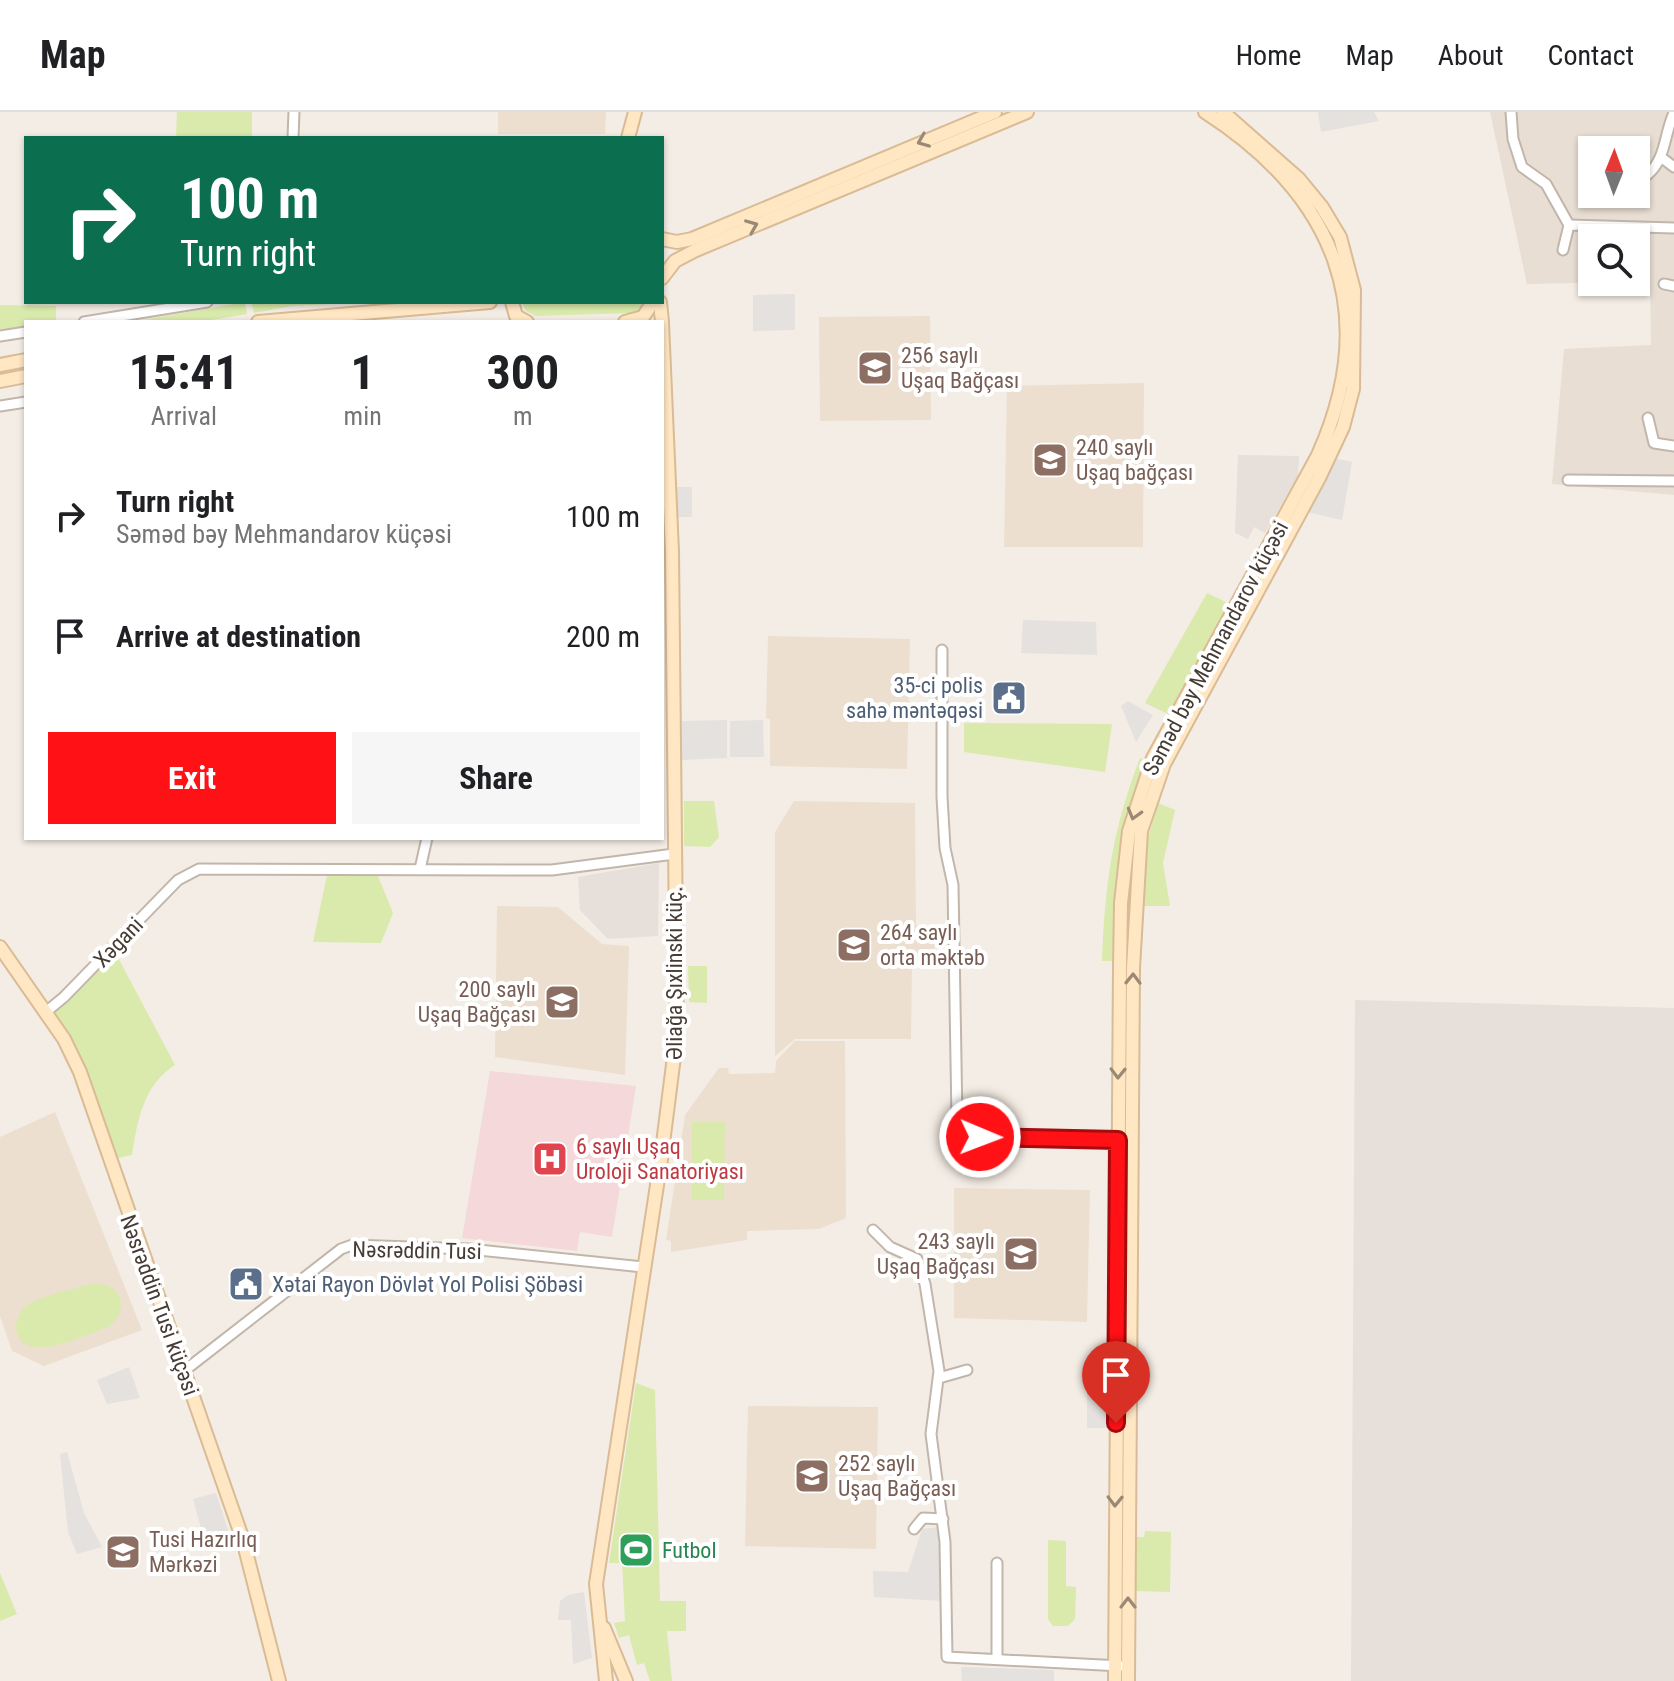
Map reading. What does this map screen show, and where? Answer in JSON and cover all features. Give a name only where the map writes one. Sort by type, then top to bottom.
[{"type":"main road","points":[[629,136],[635,112],[638,136]]},
{"type":"main road","points":[[664,239],[677,242],[692,239],[995,112]]},
{"type":"main road","points":[[664,275],[675,261],[696,250],[1027,112]]},
{"type":"main road","name":"Səməd bəy Mehmandarov küçəsi","points":[[1128,1681],[1121,1666],[1118,1140],[1123,877],[1129,831],[1157,750],[1318,455],[1342,388],[1343,299],[1338,264],[1314,214],[1280,169],[1205,112]]},
{"type":"main road","name":"Səməd bəy Mehmandarov küçəsi","points":[[1115,1681],[1121,1666],[1133,955],[1141,831],[1164,764],[1324,467],[1343,427],[1353,389],[1354,290],[1346,252],[1322,207],[1223,112]]},
{"type":"main road","points":[[281,320],[467,304]]},
{"type":"main road","points":[[513,304],[516,316],[523,320]]},
{"type":"main road","points":[[632,320],[643,317],[652,304]]},
{"type":"main road","name":"Əliağa Şıxlinski küç.","points":[[606,1681],[596,1584],[675,1049],[672,552],[664,350]]},
{"type":"main road","points":[[0,365],[24,360]]},
{"type":"main road","points":[[0,381],[24,376]]},
{"type":"main road","name":"Nəsrəddin Tusi küçəsi","points":[[0,947],[47,1011],[76,1063],[243,1540],[279,1681]]},
{"type":"main road","points":[[600,1618],[626,1681]]},
{"type":"street","points":[[293,136],[294,112]]},
{"type":"street","points":[[1511,112],[1513,139],[1522,167],[1546,184],[1569,225],[1563,250]]},
{"type":"street","points":[[1650,172],[1662,158],[1665,133],[1673,115]]},
{"type":"street","points":[[1662,158],[1674,167]]},
{"type":"street","points":[[1569,225],[1674,228]]},
{"type":"street","points":[[110,320],[196,304]]},
{"type":"street","points":[[0,336],[24,332]]},
{"type":"street","points":[[0,406],[24,402]]},
{"type":"street","points":[[1648,418],[1654,443],[1674,446]]},
{"type":"street","points":[[1568,480],[1674,481]]},
{"type":"street","points":[[942,650],[942,797],[945,848],[953,885],[957,1119],[969,1133],[980,1137],[1118,1140]]},
{"type":"street","points":[[427,840],[420,869],[569,869],[674,854]]},
{"type":"street","name":"Xəgani","points":[[47,1011],[188,872],[217,868],[420,869]]},
{"type":"street","points":[[873,1230],[890,1247],[910,1254],[921,1267],[939,1378],[931,1434],[943,1519],[947,1657],[1121,1666]]},
{"type":"street","name":"Nəsrəddin Tusi","points":[[184,1371],[341,1249],[352,1245],[469,1249],[643,1267]]},
{"type":"street","points":[[939,1378],[967,1370]]},
{"type":"street","points":[[914,1529],[923,1518],[943,1519]]},
{"type":"street","points":[[997,1563],[997,1659]]},
{"type":"shaded area","points":[[498,112],[606,112],[605,134],[498,134]]},
{"type":"shaded area","points":[[1318,112],[1374,112],[1379,121],[1321,132]]},
{"type":"shaded area","points":[[1490,112],[1674,112],[1674,495],[1552,484],[1564,349],[1651,345],[1650,224],[1578,224],[1578,283],[1527,284]]},
{"type":"shaded area","points":[[795,294],[795,330],[753,331],[753,295]]},
{"type":"shaded area","name":"256 saylı Uşaq Bağçası","points":[[930,316],[931,420],[820,421],[819,317]]},
{"type":"shaded area","points":[[1144,383],[1143,547],[1004,547],[1007,386]]},
{"type":"shaded area","points":[[1238,455],[1299,456],[1298,476],[1265,533],[1254,527],[1248,539],[1235,533]]},
{"type":"shaded area","points":[[1334,458],[1352,462],[1342,520],[1306,512]]},
{"type":"shaded area","points":[[676,487],[692,487],[692,517],[677,517]]},
{"type":"shaded area","points":[[1023,620],[1096,622],[1097,655],[1021,653]]},
{"type":"shaded area","points":[[768,636],[910,639],[907,769],[770,766],[770,719],[766,718]]},
{"type":"shaded area","points":[[1128,701],[1153,715],[1136,742],[1121,706]]},
{"type":"shaded area","points":[[727,720],[727,758],[682,760],[682,721]]},
{"type":"shaded area","points":[[763,720],[764,757],[730,757],[730,721]]},
{"type":"shaded area","name":"264 saylı orta məktəb","points":[[794,801],[915,803],[916,925],[935,925],[934,964],[912,965],[911,1039],[795,1039],[775,1056],[775,832]]},
{"type":"shaded area","points":[[659,863],[658,936],[608,939],[580,910],[578,877]]},
{"type":"shaded area","name":"200 saylı Uşaq Bağçası","points":[[497,906],[558,907],[602,944],[629,946],[625,1075],[495,1057]]},
{"type":"shaded area","points":[[1355,1000],[1674,1008],[1674,1681],[1351,1681]]},
{"type":"shaded area","points":[[795,1041],[845,1041],[846,1218],[819,1229],[747,1231],[747,1240],[671,1252],[671,1241],[666,1240],[685,1115],[719,1068],[728,1068],[729,1074],[775,1073],[776,1061]]},
{"type":"shaded area","name":"6 saylı Uşaq Uroloji Sanatoriyası","points":[[490,1071],[636,1086],[612,1237],[580,1232],[577,1251],[462,1238]]},
{"type":"shaded area","points":[[55,1112],[142,1330],[44,1366],[12,1351],[0,1316],[0,1137]]},
{"type":"shaded area","name":"243 saylı Uşaq Bağçası","points":[[954,1188],[1090,1190],[1087,1322],[954,1318]]},
{"type":"shaded area","points":[[1087,1360],[1110,1360],[1110,1428],[1087,1428]]},
{"type":"shaded area","points":[[129,1367],[140,1398],[107,1404],[97,1380]]},
{"type":"shaded area","name":"252 saylı Uşaq Bağçası","points":[[748,1406],[878,1407],[876,1549],[745,1546]]},
{"type":"shaded area","points":[[67,1452],[84,1513],[102,1547],[77,1554],[68,1532],[60,1454]]},
{"type":"shaded area","points":[[216,1493],[230,1536],[205,1543],[193,1499]]},
{"type":"shaded area","points":[[939,1527],[943,1601],[874,1597],[873,1571],[908,1572],[922,1529]]},
{"type":"shaded area","points":[[584,1592],[592,1658],[573,1664],[571,1620],[558,1620],[560,1601],[568,1595]]},
{"type":"shaded area","points":[[961,1667],[1054,1670],[1054,1681],[962,1681]]},
{"type":"green space","points":[[177,112],[252,112],[252,136],[176,136]]},
{"type":"green space","points":[[234,304],[245,304],[247,314],[211,320],[142,320]]},
{"type":"green space","points":[[252,304],[330,304],[292,306],[254,313]]},
{"type":"green space","points":[[523,304],[646,304],[643,309],[633,313],[536,316],[526,311]]},
{"type":"green space","points":[[0,305],[56,306],[56,320],[24,320],[24,326],[0,330]]},
{"type":"green space","points":[[1207,593],[1230,604],[1168,714],[1145,703]]},
{"type":"green space","points":[[964,723],[1112,724],[1105,772],[964,752]]},
{"type":"green space","points":[[1140,758],[1146,761],[1120,840],[1114,961],[1102,961],[1105,907],[1116,834]]},
{"type":"green space","points":[[684,801],[714,801],[719,837],[710,847],[684,846]]},
{"type":"green space","points":[[1158,803],[1175,810],[1163,863],[1170,906],[1142,906],[1147,842]]},
{"type":"green space","points":[[327,875],[378,876],[393,913],[381,943],[313,942]]},
{"type":"green space","points":[[113,948],[175,1065],[164,1073],[149,1093],[136,1129],[132,1155],[109,1160],[92,1108],[47,1011]]},
{"type":"green space","points":[[688,966],[707,966],[707,1003],[689,1002]]},
{"type":"green space","points":[[692,1122],[725,1122],[724,1200],[692,1200]]},
{"type":"green space","points":[[93,1283],[111,1287],[120,1298],[119,1313],[108,1327],[70,1341],[41,1347],[29,1346],[20,1339],[17,1321],[27,1305]]},
{"type":"green space","points":[[636,1383],[655,1390],[660,1601],[686,1601],[686,1631],[667,1631],[672,1681],[650,1681],[644,1663],[637,1665],[629,1635],[619,1638],[614,1623],[625,1621],[622,1563],[609,1563]]},
{"type":"green space","points":[[1145,1531],[1171,1532],[1170,1592],[1135,1591],[1135,1537],[1144,1537]]},
{"type":"green space","points":[[1048,1540],[1066,1541],[1066,1586],[1076,1587],[1075,1619],[1068,1626],[1053,1626],[1048,1619]]},
{"type":"green space","points":[[0,1573],[17,1614],[0,1621]]},
{"type":"place","name":"256 saylı Uşaq Bağçası","points":[[875,368]]},
{"type":"place","name":"240 saylı Uşaq bağçası","points":[[1050,460]]},
{"type":"place","name":"35-ci polis sahə məntəqəsi","points":[[1009,698]]},
{"type":"place","name":"264 saylı orta məktəb","points":[[854,945]]},
{"type":"place","name":"200 saylı Uşaq Bağçası","points":[[562,1002]]},
{"type":"place","name":"6 saylı Uşaq Uroloji Sanatoriyası","points":[[550,1159]]},
{"type":"place","name":"243 saylı Uşaq Bağçası","points":[[1021,1254]]},
{"type":"place","name":"Xətai Rayon Dövlət Yol Polisi Şöbəsi","points":[[246,1284]]},
{"type":"place","name":"252 saylı Uşaq Bağçası","points":[[812,1476]]},
{"type":"place","name":"Futbol","points":[[636,1550]]},
{"type":"place","name":"Tusi Hazırlıq Mərkəzi","points":[[123,1552]]},
{"type":"route","points":[[980,1137],[1118,1140],[1116,1423]]}]
